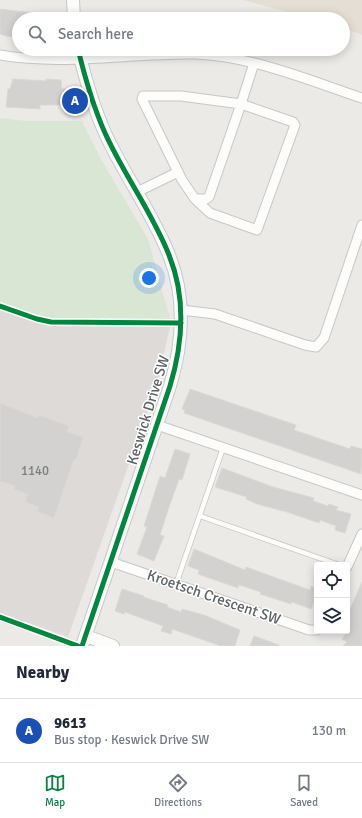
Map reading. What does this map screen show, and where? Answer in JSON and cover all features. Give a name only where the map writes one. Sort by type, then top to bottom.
[{"type":"street","points":[[73,0],[74,12]]},
{"type":"street","points":[[0,55],[44,59],[66,56]]},
{"type":"street","name":"Keswick Drive SW","points":[[80,56],[88,86],[105,134],[137,192],[169,256],[181,310],[180,341],[175,370],[84,641]]},
{"type":"street","points":[[212,56],[254,63],[362,98]]},
{"type":"street","points":[[195,199],[206,199],[209,197],[254,63]]},
{"type":"street","points":[[143,96],[181,96],[241,104],[293,122],[295,125],[257,230],[210,213],[195,199],[178,172],[142,99],[143,96]]},
{"type":"street","points":[[137,192],[178,172]]},
{"type":"street","points":[[181,310],[208,313],[305,345],[316,347],[324,338],[362,225]]},
{"type":"street","points":[[157,425],[362,495]]},
{"type":"street","points":[[349,562],[362,534]]},
{"type":"street","name":"Kroetsch Crescent SW","points":[[111,562],[309,630],[314,630]]},
{"type":"street","points":[[84,641],[113,646]]},
{"type":"lane","points":[[176,584],[223,448]]},
{"type":"lane","points":[[200,516],[330,562]]},
{"type":"shaded area","points":[[243,0],[362,0],[362,35],[350,31],[350,12],[288,12]]},
{"type":"shaded area","points":[[0,305],[51,322],[171,322],[158,381],[68,637],[0,613]]},
{"type":"green space","points":[[0,118],[27,121],[82,121],[102,161],[148,239],[171,322],[51,322],[0,303]]},
{"type":"building","points":[[0,9],[25,12],[12,12],[12,37],[0,34]]},
{"type":"building","points":[[13,79],[46,81],[46,79],[61,80],[62,89],[65,89],[65,105],[40,105],[40,109],[6,107],[8,89],[10,89]]},
{"type":"building","points":[[190,389],[296,425],[294,430],[350,449],[351,446],[362,449],[361,474],[184,413],[185,410],[182,409]]},
{"type":"building","points":[[0,403],[38,418],[39,415],[69,426],[67,432],[83,437],[54,518],[37,511],[39,507],[25,502],[28,494],[14,489],[15,486],[0,481]]},
{"type":"building","points":[[175,449],[190,454],[182,480],[179,479],[169,507],[160,535],[164,536],[154,561],[137,554],[147,527],[144,526],[160,476],[165,478]]},
{"type":"building","points":[[222,468],[273,487],[314,498],[313,501],[328,506],[329,504],[338,507],[336,510],[351,514],[345,533],[335,530],[336,526],[320,520],[319,523],[257,504],[246,499],[247,497],[215,487]]},
{"type":"building","points":[[194,549],[245,570],[246,567],[310,590],[311,586],[314,588],[314,602],[311,609],[292,602],[291,604],[260,594],[261,592],[239,585],[238,588],[198,574],[199,570],[188,566]]},
{"type":"building","points":[[362,582],[362,646],[343,646],[347,642],[342,639],[346,634],[350,634],[350,609]]},
{"type":"building","points":[[122,589],[168,605],[167,607],[181,612],[182,609],[204,615],[240,630],[235,646],[221,646],[172,629],[171,634],[161,631],[163,626],[125,612],[124,614],[115,611]]},
{"type":"building","points":[[254,636],[279,645],[279,646],[250,646]]},
{"type":"cycle path","points":[[80,56],[83,71],[105,133],[162,239],[169,255],[178,287],[181,320],[178,353],[170,386],[82,646]]},
{"type":"cycle path","points":[[0,306],[37,319],[51,322],[181,323]]},
{"type":"cycle path","points":[[0,617],[78,646]]},
{"type":"place","name":"9613","points":[[75,101]]}]
